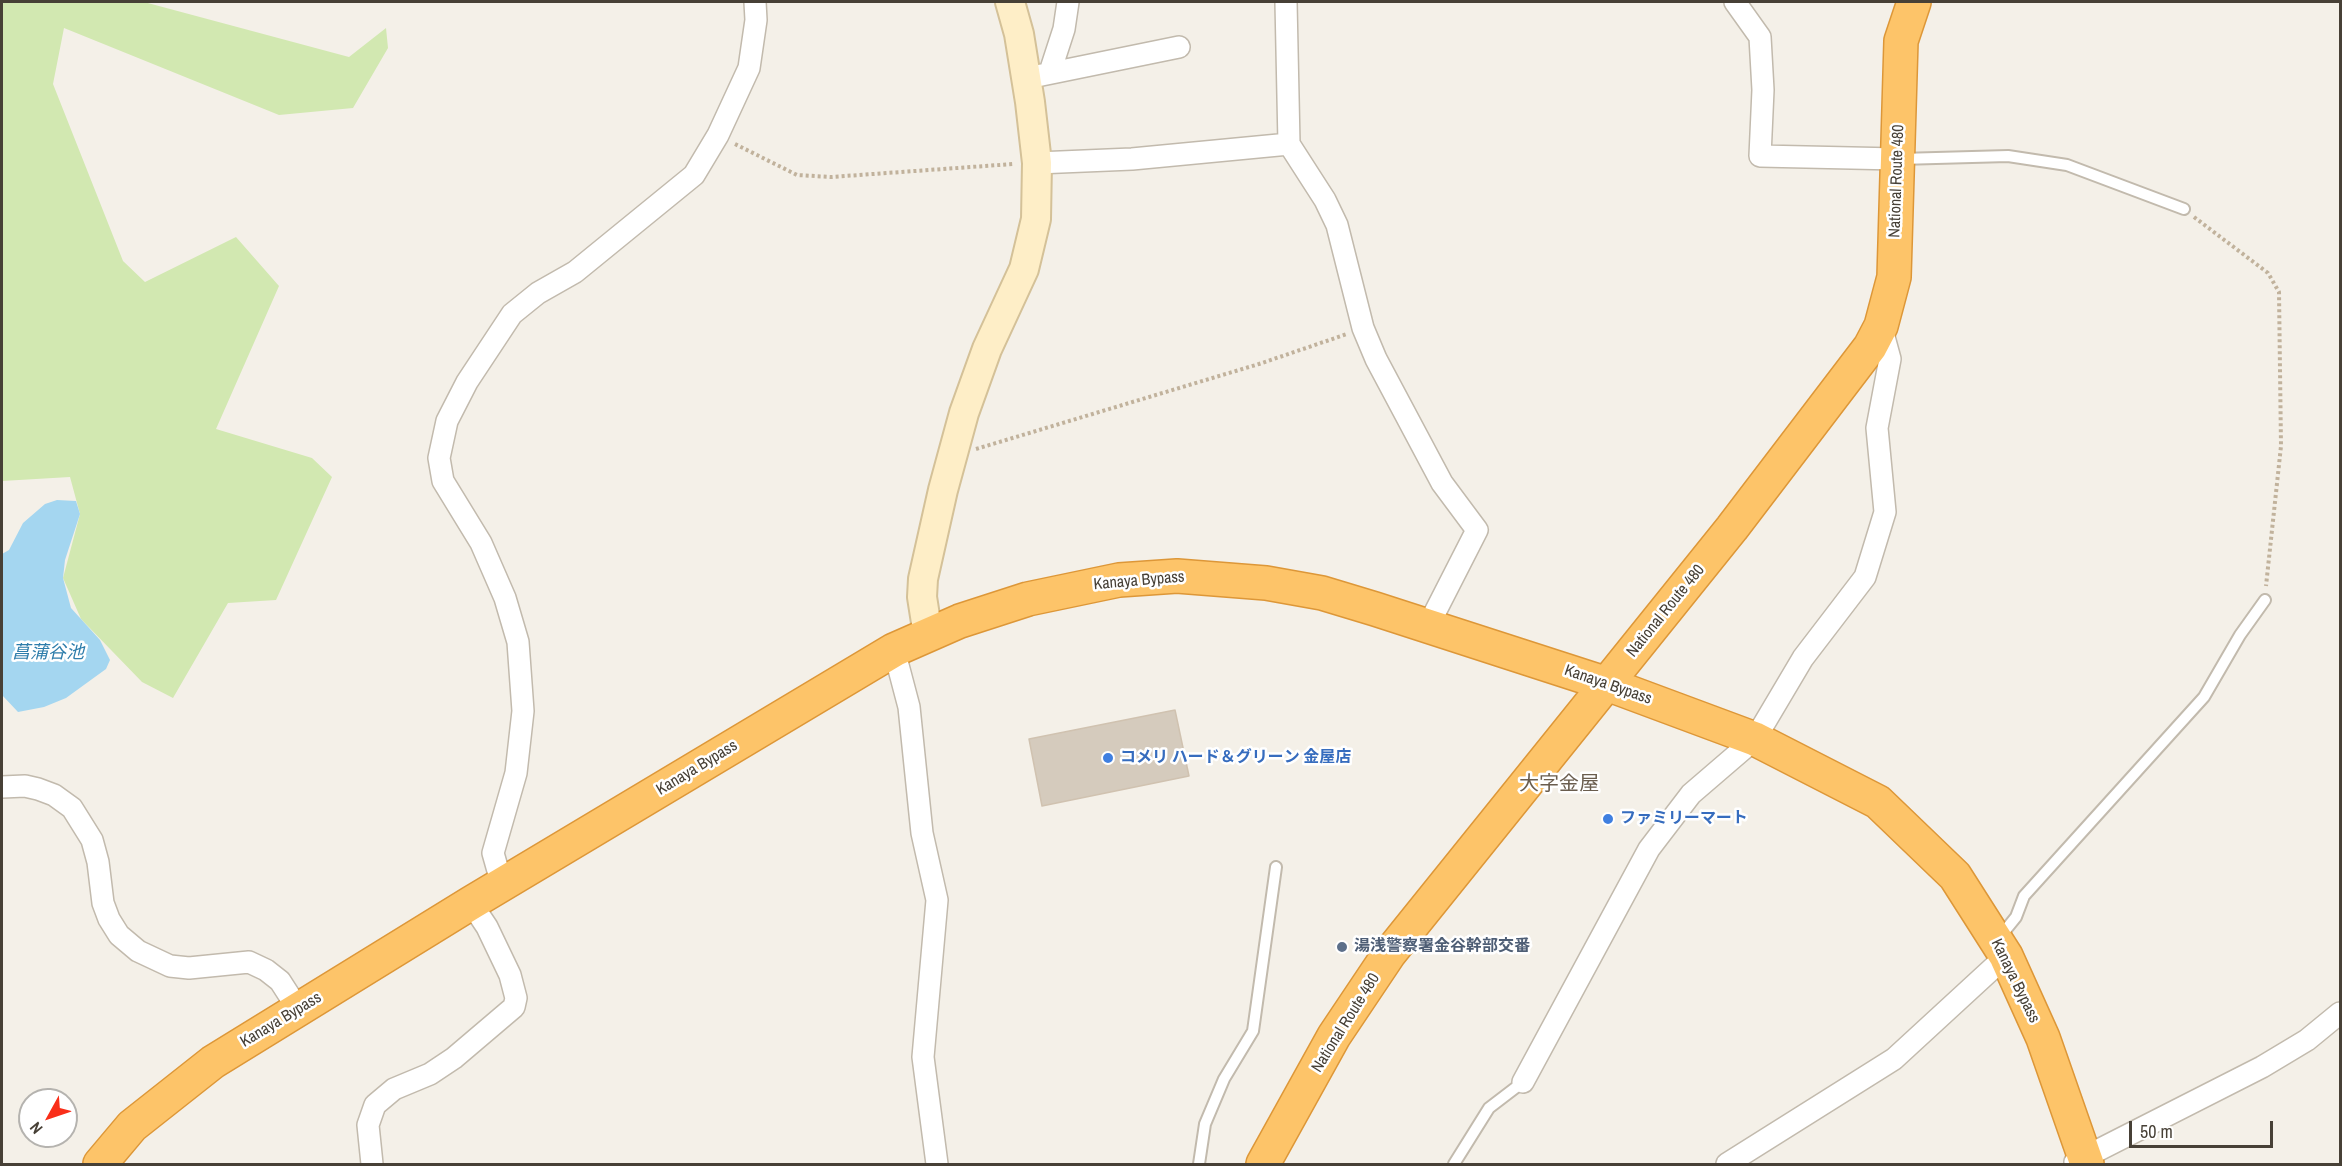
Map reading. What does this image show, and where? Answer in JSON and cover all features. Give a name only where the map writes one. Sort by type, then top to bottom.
[{"type":"highway","name":"National Route 480","points":[[1263,1164],[1334,1036],[1389,954],[1607,684],[1858,366],[1881,326],[1894,277],[1901,41],[1914,2]]},
{"type":"highway","name":"Kanaya Bypass","points":[[100,1164],[132,1126],[213,1062],[471,903],[894,650],[971,618],[1060,591],[1119,580],[1177,576],[1266,583],[1322,593],[1428,626],[1607,684],[1755,739],[1878,802],[1955,876],[2001,949],[2043,1038],[2080,1162]]},
{"type":"street","points":[[502,885],[494,853],[516,773],[522,722],[518,642],[505,598],[481,543],[443,481],[439,458],[447,422],[466,382],[512,314],[538,293],[575,272],[694,175],[718,135],[749,68],[756,20],[754,2]]},
{"type":"street","points":[[928,634],[922,597],[923,579],[952,456],[987,349],[1026,261],[1036,219],[1039,75],[1010,2]]},
{"type":"street","points":[[1039,75],[1064,30],[1068,2]]},
{"type":"street","points":[[1286,2],[1289,144],[1325,200],[1337,225],[1363,328],[1376,359],[1418,434],[1428,458],[1477,530],[1428,626]]},
{"type":"street","points":[[1735,2],[1760,37],[1763,90],[1760,156],[1897,159]]},
{"type":"street","points":[[1039,75],[1179,47]]},
{"type":"street","points":[[1036,163],[1132,159],[1289,144]]},
{"type":"street","points":[[1523,1082],[1649,849],[1691,794],[1755,739],[1803,658],[1864,577],[1885,512],[1877,428],[1890,359],[1881,326]]},
{"type":"street","points":[[894,650],[909,707],[922,833],[937,900],[923,1057],[937,1164]]},
{"type":"street","points":[[2,787],[25,786],[38,789],[54,795],[72,808],[92,840],[98,862],[103,903],[109,919],[119,935],[138,951],[170,966],[189,968],[249,962],[266,970],[280,981],[298,1009]]},
{"type":"street","points":[[372,1164],[368,1125],[375,1105],[394,1089],[430,1074],[454,1058],[514,1007],[516,998],[510,975],[487,927],[471,903]]},
{"type":"street","points":[[1727,1164],[1894,1059],[2001,949]]},
{"type":"street","points":[[2080,1162],[2245,1077],[2307,1040],[2340,1013]]},
{"type":"lane","points":[[1897,159],[2008,156],[2067,165],[2184,210]]},
{"type":"lane","points":[[2001,949],[2024,896],[2204,697],[2240,635],[2265,600]]},
{"type":"lane","points":[[1199,1164],[1205,1124],[1224,1079],[1253,1031],[1276,867]]},
{"type":"lane","points":[[1454,1164],[1489,1108],[1523,1082]]},
{"type":"path","points":[[718,135],[797,175],[831,177],[1036,163]]},
{"type":"path","points":[[2184,210],[2268,273],[2279,292],[2281,446],[2265,600]]},
{"type":"path","points":[[952,456],[1260,364],[1363,328]]},
{"type":"green space","points":[[2,2],[144,2],[349,57],[386,28],[388,48],[353,108],[279,115],[64,28],[53,84],[123,261],[145,282],[236,237],[279,286],[216,429],[312,458],[332,477],[276,600],[228,603],[173,698],[142,682],[81,619],[63,578],[80,514],[70,477],[2,481]]},
{"type":"water","name":"菖蒲谷池","points":[[57,500],[76,501],[80,514],[65,560],[63,578],[71,608],[100,640],[110,660],[106,669],[66,698],[44,707],[18,712],[2,695],[2,554],[9,550],[23,523],[45,504]]},
{"type":"building","name":"コメリ ハード＆グリーン 金屋店","points":[[1175,710],[1189,776],[1042,806],[1029,739]]},
{"type":"place","name":"コメリ ハード＆グリーン 金屋店","points":[[1108,758]]},
{"type":"place","name":"ファミリーマート","points":[[1608,819]]},
{"type":"place","name":"湯浅警察署金谷幹部交番","points":[[1342,947]]},
{"type":"district","name":"大字金屋","points":[[1559,785]]}]
